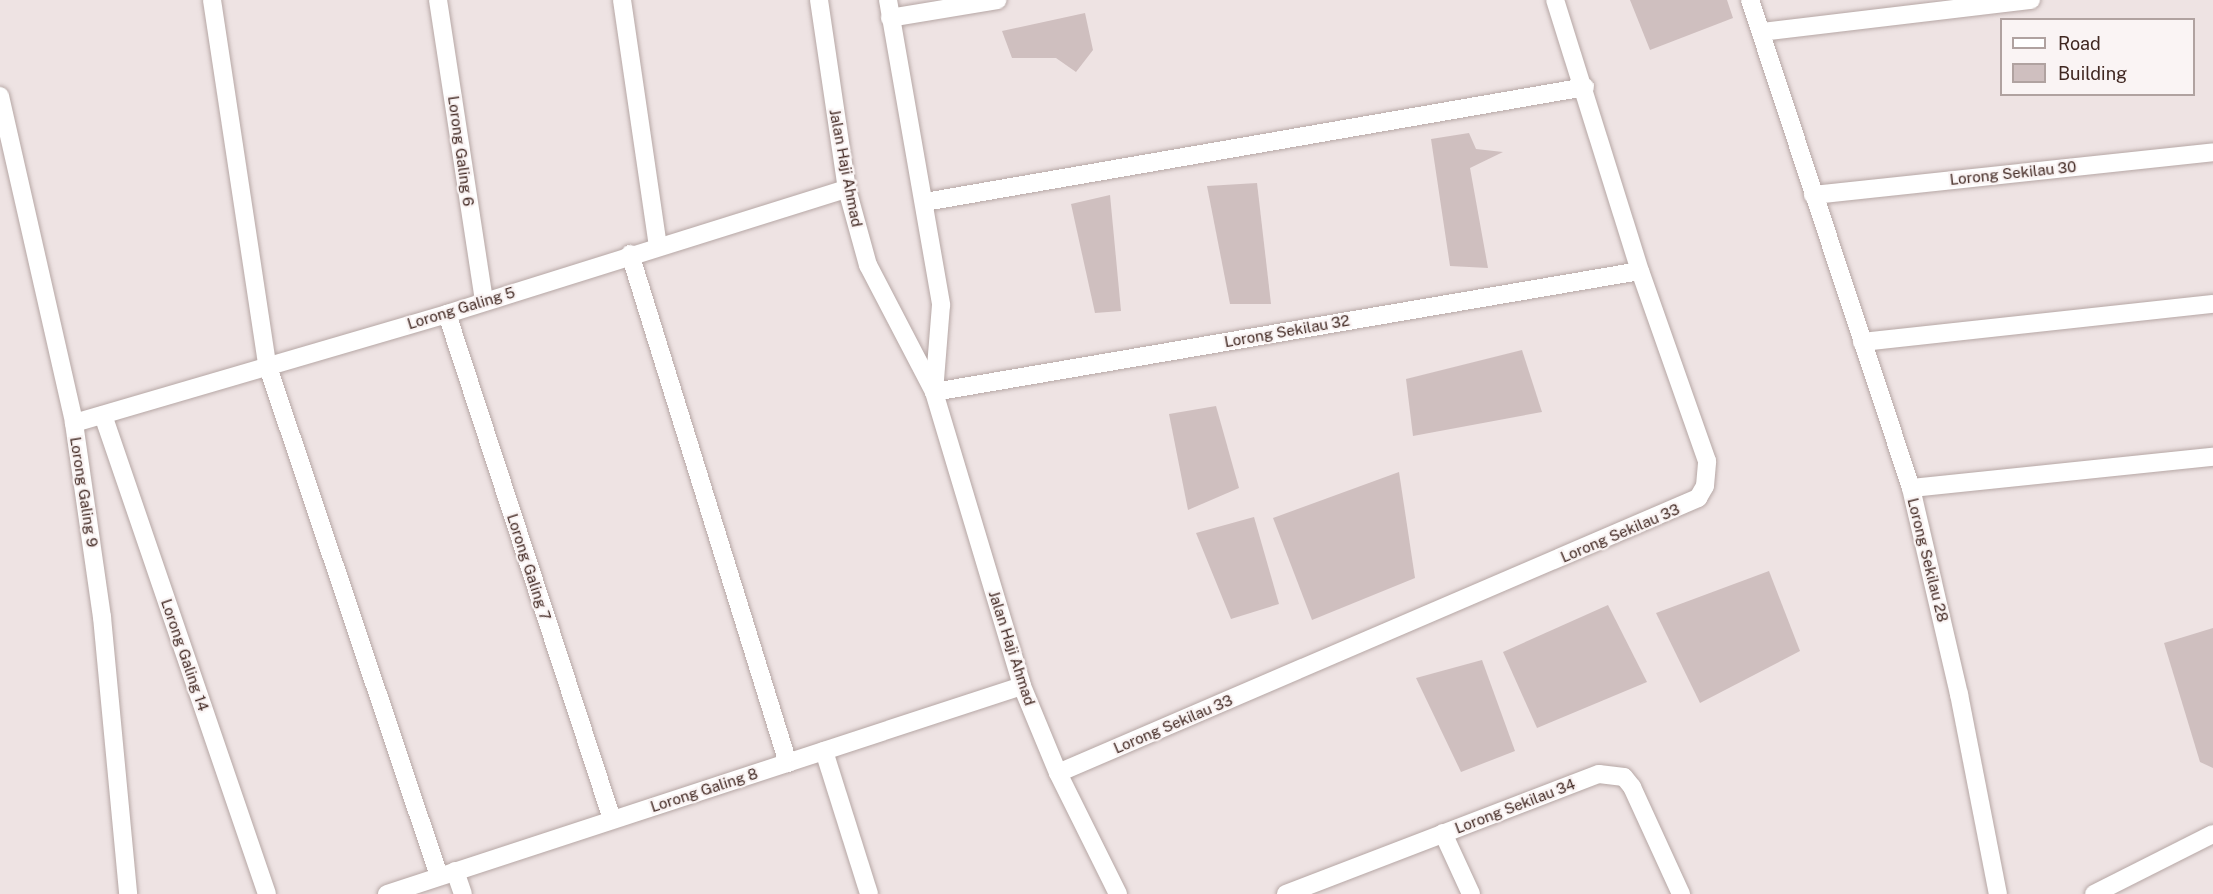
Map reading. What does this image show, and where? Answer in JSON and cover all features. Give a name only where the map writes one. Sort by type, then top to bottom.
[{"type":"street","points":[[212,0],[267,364],[447,874],[463,894]]},
{"type":"street","name":"Lorong Galing 6","points":[[438,0],[484,302]]},
{"type":"street","points":[[622,0],[658,246]]},
{"type":"street","name":"Jalan Haji Ahmad","points":[[819,0],[847,189],[867,265],[934,392],[1022,686],[1058,773],[1118,894]]},
{"type":"street","points":[[889,9],[997,0]]},
{"type":"street","name":"Lorong Sekilau 33","points":[[1058,773],[1698,498],[1705,486],[1707,461],[1640,271],[1585,87],[1555,0]]},
{"type":"street","points":[[1750,0],[1911,488]]},
{"type":"street","points":[[1761,32],[2031,0]]},
{"type":"street","name":"Jalan Haji Ahmad","points":[[889,9],[925,202],[941,305],[934,392]]},
{"type":"street","points":[[925,202],[1585,87]]},
{"type":"street","name":"Lorong Galing 9","points":[[0,96],[74,423],[102,617],[128,894]]},
{"type":"street","name":"Lorong Sekilau 30","points":[[1813,195],[2213,152]]},
{"type":"street","name":"Lorong Galing 5","points":[[74,423],[267,364],[447,314],[630,254],[847,189]]},
{"type":"street","points":[[630,254],[788,763]]},
{"type":"street","name":"Lorong Sekilau 32","points":[[934,392],[1640,271]]},
{"type":"street","points":[[1862,342],[2213,304]]},
{"type":"street","name":"Lorong Galing 7","points":[[447,314],[612,819]]},
{"type":"street","name":"Lorong Galing 14","points":[[103,415],[267,894]]},
{"type":"street","name":"Lorong Sekilau 28","points":[[1998,894],[1959,694],[1911,488],[2213,457]]},
{"type":"street","name":"Lorong Galing 8","points":[[387,894],[1022,686]]},
{"type":"street","points":[[824,751],[869,894]]},
{"type":"street","name":"Lorong Sekilau 34","points":[[1286,894],[1599,774],[1624,777],[1632,787],[1681,894]]},
{"type":"street","points":[[1443,833],[1471,894]]},
{"type":"street","points":[[2094,894],[2213,834]]},
{"type":"building","points":[[1630,0],[1727,0],[1733,18],[1650,50]]},
{"type":"building","points":[[1085,13],[1093,50],[1076,72],[1056,58],[1012,58],[1002,31]]},
{"type":"building","points":[[1469,133],[1476,149],[1503,152],[1470,168],[1488,268],[1450,266],[1431,139]]},
{"type":"building","points":[[1257,183],[1271,304],[1230,304],[1207,186]]},
{"type":"building","points":[[1110,195],[1121,311],[1095,313],[1071,204]]},
{"type":"building","points":[[1522,350],[1542,412],[1413,436],[1406,379]]},
{"type":"building","points":[[1216,406],[1239,488],[1188,510],[1169,414]]},
{"type":"building","points":[[1399,472],[1415,578],[1312,620],[1273,518]]},
{"type":"building","points":[[1254,517],[1279,604],[1231,619],[1196,533]]},
{"type":"building","points":[[1769,571],[1800,651],[1700,703],[1656,613]]},
{"type":"building","points":[[1608,605],[1647,682],[1537,728],[1503,652]]},
{"type":"building","points":[[2213,628],[2213,768],[2200,762],[2164,643]]},
{"type":"building","points":[[1482,660],[1515,751],[1461,772],[1416,678]]}]
